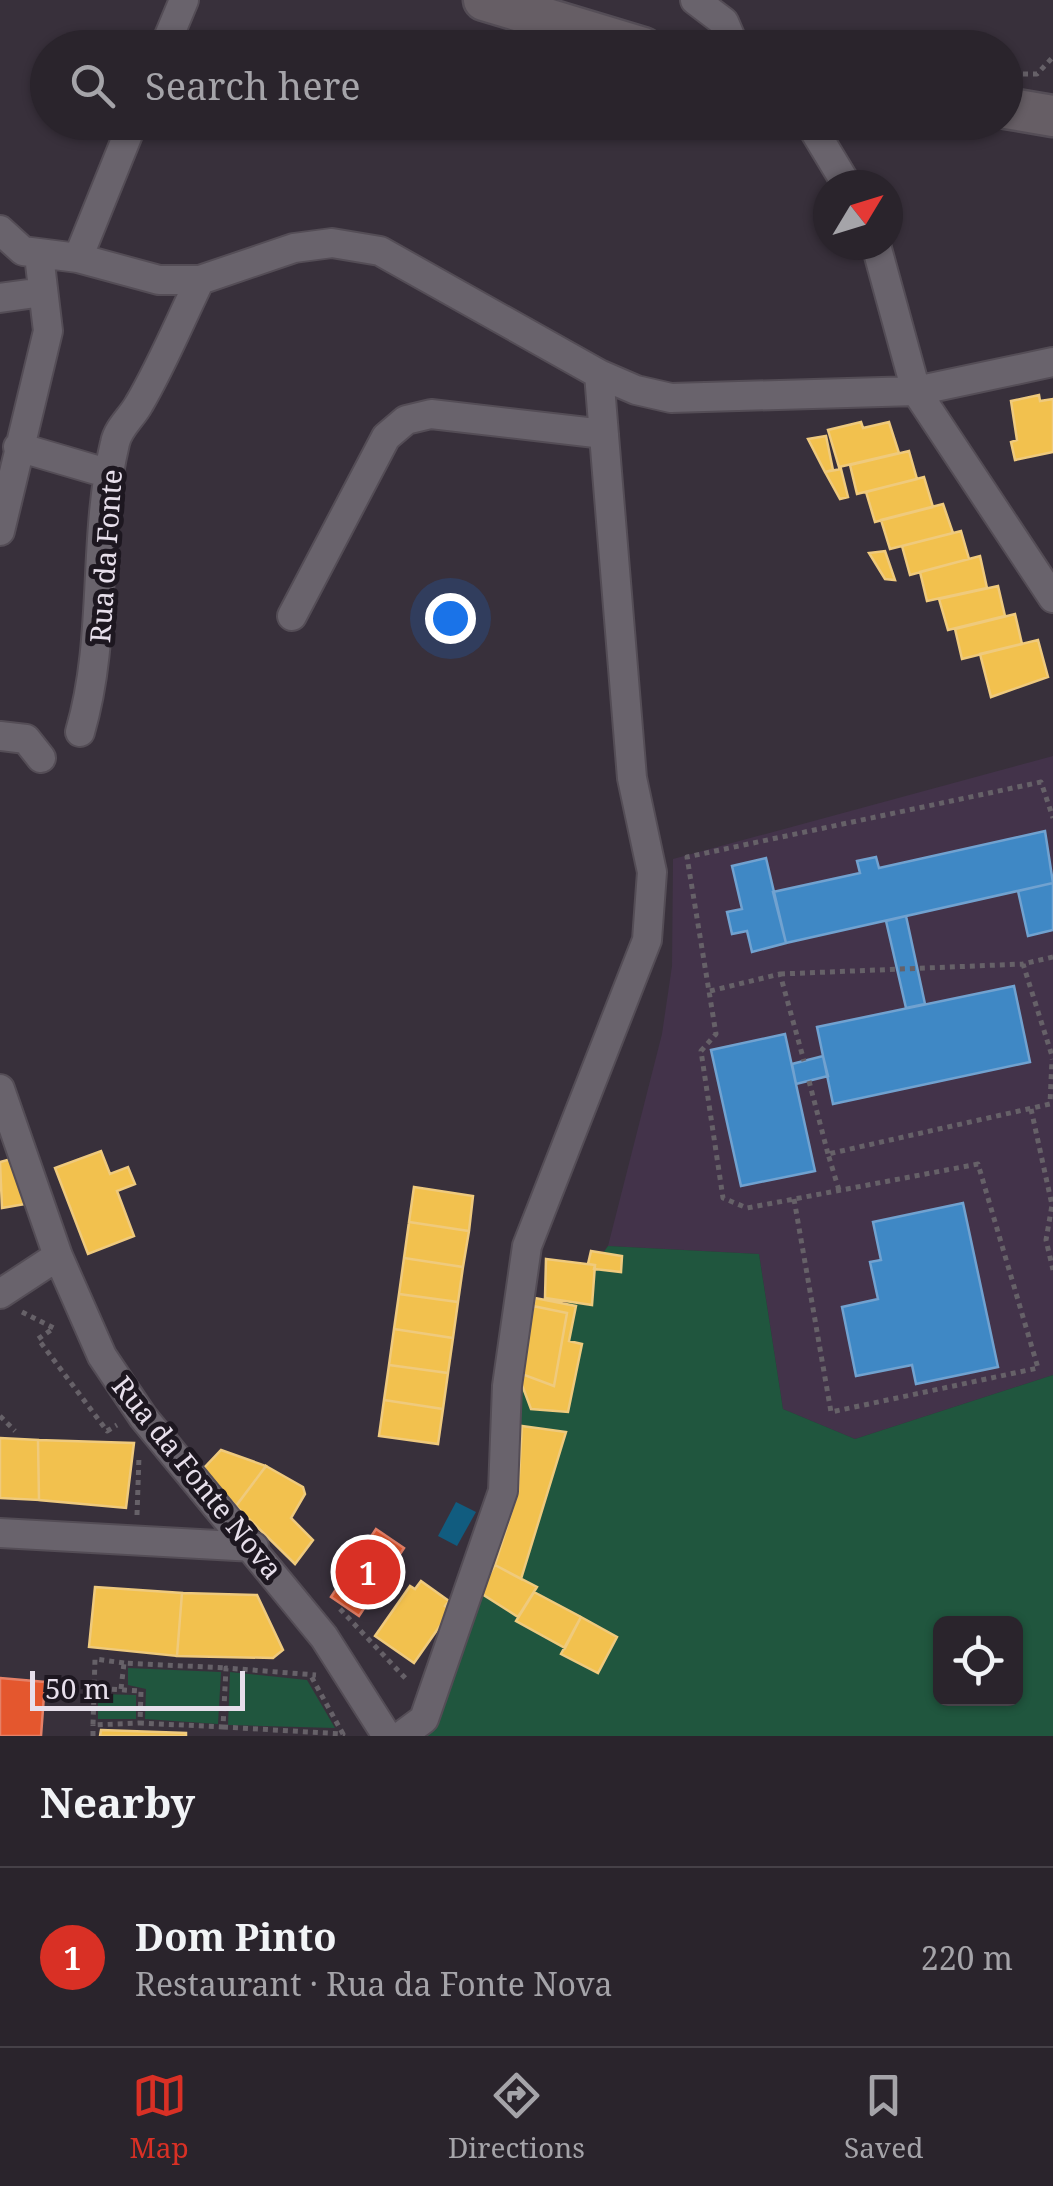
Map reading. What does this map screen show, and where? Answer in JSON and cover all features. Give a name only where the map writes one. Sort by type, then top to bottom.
[{"type":"main road","points":[[484,0],[583,30]]},
{"type":"main road","points":[[1023,111],[1053,116]]},
{"type":"street","points":[[172,30],[184,0]]},
{"type":"street","points":[[696,0],[732,30]]},
{"type":"street","points":[[78,258],[127,140]]},
{"type":"street","points":[[819,140],[837,170]]},
{"type":"street","points":[[0,230],[23,251],[78,258],[159,280],[200,280],[294,248],[332,243],[380,251],[599,374],[636,390],[671,398],[916,391],[1053,362]]},
{"type":"street","points":[[0,531],[48,331],[39,255]]},
{"type":"street","points":[[880,260],[916,391],[1053,598]]},
{"type":"street","name":"Rua da Fonte","points":[[80,732],[93,687],[100,632],[99,579],[116,438],[139,405],[200,280]]},
{"type":"street","points":[[0,298],[43,292]]},
{"type":"street","points":[[401,1736],[424,1720],[503,1491],[507,1386],[527,1246],[647,940],[652,872],[632,778],[599,374]]},
{"type":"street","points":[[292,616],[386,437],[406,420],[431,414],[604,434]]},
{"type":"street","points":[[18,447],[110,474]]},
{"type":"street","points":[[0,736],[26,739],[42,758]]},
{"type":"street","name":"Rua da Fonte Nova","points":[[0,1089],[58,1256],[102,1356],[143,1418],[254,1546],[387,1736]]},
{"type":"street","points":[[0,1294],[58,1256]]},
{"type":"street","points":[[0,1533],[254,1546]]},
{"type":"path","points":[[1023,74],[1038,74],[1053,57]]},
{"type":"path","points":[[794,1199],[832,1412],[1038,1368],[978,1164],[839,1190],[747,1208],[723,1198],[701,1051],[716,1034],[687,857],[1040,782],[1053,818]]},
{"type":"path","points":[[710,991],[780,974],[1023,964],[1053,956]]},
{"type":"path","points":[[828,1154],[1050,1104],[1052,1059],[1023,964]]},
{"type":"path","points":[[780,974],[804,1060]]},
{"type":"path","points":[[809,1081],[839,1190]]},
{"type":"path","points":[[1031,1109],[1052,1205],[1046,1240],[1053,1270]]},
{"type":"path","points":[[0,1416],[15,1432]]},
{"type":"path","points":[[136,1540],[140,1443]]},
{"type":"path","points":[[94,1736],[92,1688],[96,1658],[350,1678]]},
{"type":"path","points":[[121,1689],[124,1663]]},
{"type":"path","points":[[222,1727],[226,1668]]},
{"type":"path","points":[[94,1725],[140,1723],[343,1734],[311,1675]]},
{"type":"path","points":[[92,1688],[142,1691],[140,1723]]},
{"type":"shaded area","points":[[1053,756],[1053,1375],[855,1439],[783,1409],[759,1254],[608,1246],[662,1034],[672,966],[673,859]]},
{"type":"green space","points":[[608,1246],[759,1254],[783,1409],[855,1439],[1053,1375],[1053,1736],[420,1736],[468,1628],[507,1386]]},
{"type":"green space","points":[[128,1668],[221,1672],[218,1724],[145,1719],[146,1689],[128,1685]]},
{"type":"green space","points":[[230,1672],[307,1680],[335,1728],[228,1725]]},
{"type":"green space","points":[[98,1694],[136,1695],[136,1719],[98,1719]]},
{"type":"water","points":[[456,1502],[476,1512],[457,1546],[438,1536]]},
{"type":"building: Homes","points":[[1039,395],[1040,401],[1053,399],[1053,452],[1015,460],[1011,442],[1017,440],[1011,401]]},
{"type":"building: Homes","points":[[861,422],[863,428],[889,422],[899,453],[839,467],[828,430]]},
{"type":"building: Homes","points":[[826,436],[833,470],[825,472],[808,439]]},
{"type":"building: Homes","points":[[909,451],[917,479],[857,494],[850,465]]},
{"type":"building: Homes","points":[[841,469],[848,497],[840,499],[825,472]]},
{"type":"building: Homes","points":[[924,477],[933,507],[875,522],[866,492]]},
{"type":"building: Homes","points":[[943,504],[953,533],[890,549],[881,520]]},
{"type":"building: Homes","points":[[961,531],[969,559],[910,575],[902,546]]},
{"type":"building: Homes","points":[[885,551],[895,580],[885,579],[869,553]]},
{"type":"building: Homes","points":[[980,556],[987,588],[927,601],[920,572]]},
{"type":"building: Homes","points":[[998,586],[1005,616],[948,630],[939,599]]},
{"type":"building: Homes","points":[[1015,614],[1022,644],[962,659],[955,629]]},
{"type":"building: Homes","points":[[1038,640],[1048,677],[991,697],[980,654]]},
{"type":"building: Homes","points":[[101,1151],[110,1174],[128,1167],[135,1184],[117,1191],[134,1236],[88,1254],[55,1168]]},
{"type":"building: Homes","points":[[11,1159],[25,1204],[2,1208],[0,1162]]},
{"type":"building: Homes","points":[[414,1187],[473,1196],[469,1231],[409,1222]]},
{"type":"building: Homes","points":[[409,1222],[469,1231],[463,1267],[404,1258]]},
{"type":"building: Homes","points":[[591,1251],[622,1256],[621,1272],[594,1269],[595,1265],[588,1264]]},
{"type":"building: Homes","points":[[404,1258],[463,1267],[458,1302],[399,1294]]},
{"type":"building: Homes","points":[[546,1259],[595,1265],[592,1305],[545,1298]]},
{"type":"building: Homes","points":[[399,1294],[458,1302],[453,1338],[394,1329]]},
{"type":"building: Homes","points":[[535,1298],[576,1306],[569,1341],[582,1344],[568,1412],[531,1409],[519,1377]]},
{"type":"building: Homes","points":[[533,1306],[567,1313],[554,1386],[519,1373]]},
{"type":"building: Homes","points":[[394,1329],[453,1338],[448,1373],[389,1365]]},
{"type":"building: Homes","points":[[389,1365],[448,1373],[443,1409],[384,1400]]},
{"type":"building: Homes","points":[[384,1400],[443,1409],[438,1444],[379,1436]]},
{"type":"building: Homes","points":[[522,1426],[566,1432],[521,1579],[495,1565],[518,1491]]},
{"type":"building: Homes","points":[[0,1438],[38,1440],[39,1500],[0,1498]]},
{"type":"building: Homes","points":[[38,1440],[134,1443],[126,1508],[39,1500]]},
{"type":"building: Homes","points":[[221,1450],[266,1466],[236,1506],[203,1469]]},
{"type":"building: Homes","points":[[266,1466],[303,1487],[305,1494],[291,1518],[313,1540],[295,1564],[236,1506]]},
{"type":"building: Homes","points":[[495,1565],[537,1587],[518,1617],[479,1592]]},
{"type":"building: Homes","points":[[421,1581],[449,1601],[445,1606],[451,1610],[414,1663],[375,1636],[410,1586],[415,1589]]},
{"type":"building: Homes","points":[[95,1587],[182,1593],[177,1656],[89,1647]]},
{"type":"building: Homes","points":[[534,1592],[581,1617],[565,1648],[516,1621]]},
{"type":"building: Homes","points":[[182,1593],[257,1595],[283,1650],[273,1658],[177,1656]]},
{"type":"building: Homes","points":[[581,1617],[617,1637],[598,1673],[561,1654]]},
{"type":"building: Homes","points":[[101,1730],[186,1733],[186,1736],[100,1736]]},
{"type":"building: Shops","points":[[376,1529],[404,1548],[359,1616],[331,1597]]},
{"type":"building: Shops","points":[[0,1678],[45,1682],[41,1736],[0,1736]]},
{"type":"building: Schools","points":[[1045,831],[1053,883],[786,943],[773,892],[860,873],[857,861],[876,857],[879,868]]},
{"type":"building: Schools","points":[[766,858],[786,943],[752,952],[747,931],[732,934],[727,912],[742,909],[732,866]]},
{"type":"building: Schools","points":[[1053,883],[1053,930],[1028,936],[1018,891]]},
{"type":"building: Schools","points":[[906,916],[925,1004],[906,1008],[886,921]]},
{"type":"building: Schools","points":[[1014,986],[1030,1062],[833,1104],[817,1027]]},
{"type":"building: Schools","points":[[785,1034],[815,1171],[741,1186],[711,1050]]},
{"type":"building: Schools","points":[[823,1056],[828,1076],[796,1084],[792,1064]]},
{"type":"building: Schools","points":[[963,1203],[998,1367],[916,1384],[912,1365],[856,1376],[842,1307],[878,1299],[870,1262],[881,1260],[873,1222]]},
{"type":"place","name":"Dom Pinto","points":[[368,1572]]}]
